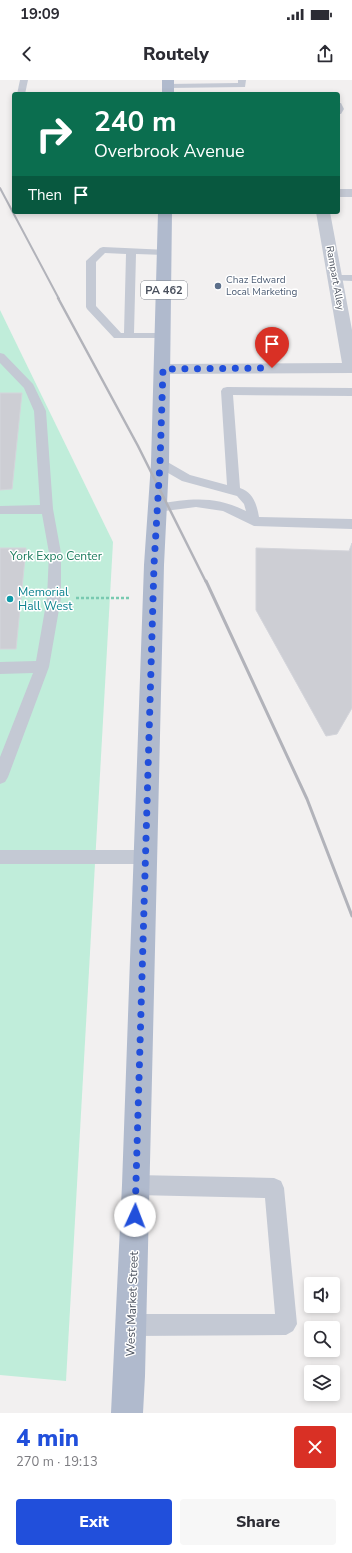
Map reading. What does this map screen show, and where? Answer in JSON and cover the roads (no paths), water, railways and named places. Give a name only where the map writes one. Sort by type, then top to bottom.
[{"type":"main road","name":"West Market Street","points":[[127,1413],[136,1185],[153,598],[163,369],[165,214]]},
{"type":"street","points":[[340,193],[352,193]]},
{"type":"street","name":"Rampart Alley","points":[[323,214],[352,371]]},
{"type":"street","points":[[163,369],[352,371]]},
{"type":"lane","points":[[21,92],[24,80]]},
{"type":"lane","points":[[168,87],[204,83],[219,86],[242,85],[242,80]]},
{"type":"lane","points":[[163,336],[118,336],[91,307],[95,292],[95,275],[91,261],[103,250],[164,252]]},
{"type":"lane","points":[[129,336],[126,283],[131,251]]},
{"type":"lane","points":[[335,278],[352,278]]},
{"type":"lane","points":[[0,356],[29,387],[40,411],[47,510],[55,553],[54,598],[42,667],[0,777]]},
{"type":"lane","points":[[234,491],[226,391],[352,392]]},
{"type":"lane","points":[[160,463],[186,478],[241,494],[250,503],[254,521]]},
{"type":"lane","points":[[157,508],[196,503],[210,504],[226,507],[254,521],[352,524]]},
{"type":"lane","points":[[0,510],[47,510]]},
{"type":"lane","points":[[0,668],[42,667]]},
{"type":"lane","points":[[0,857],[145,857]]},
{"type":"lane","points":[[131,1325],[286,1324],[274,1188],[136,1185]]},
{"type":"railway","points":[[0,188],[12,211]]},
{"type":"railway","points":[[14,214],[59,299]]},
{"type":"railway","points":[[58,298],[138,446],[206,582]]},
{"type":"railway","points":[[206,581],[307,799],[352,916]]},
{"type":"place","name":"Chaz Edward Local Marketing","points":[[218,286]]},
{"type":"place","name":"Memorial Hall West","points":[[10,599]]},
{"type":"park label","name":"York Expo Center","points":[[56,556]]}]
